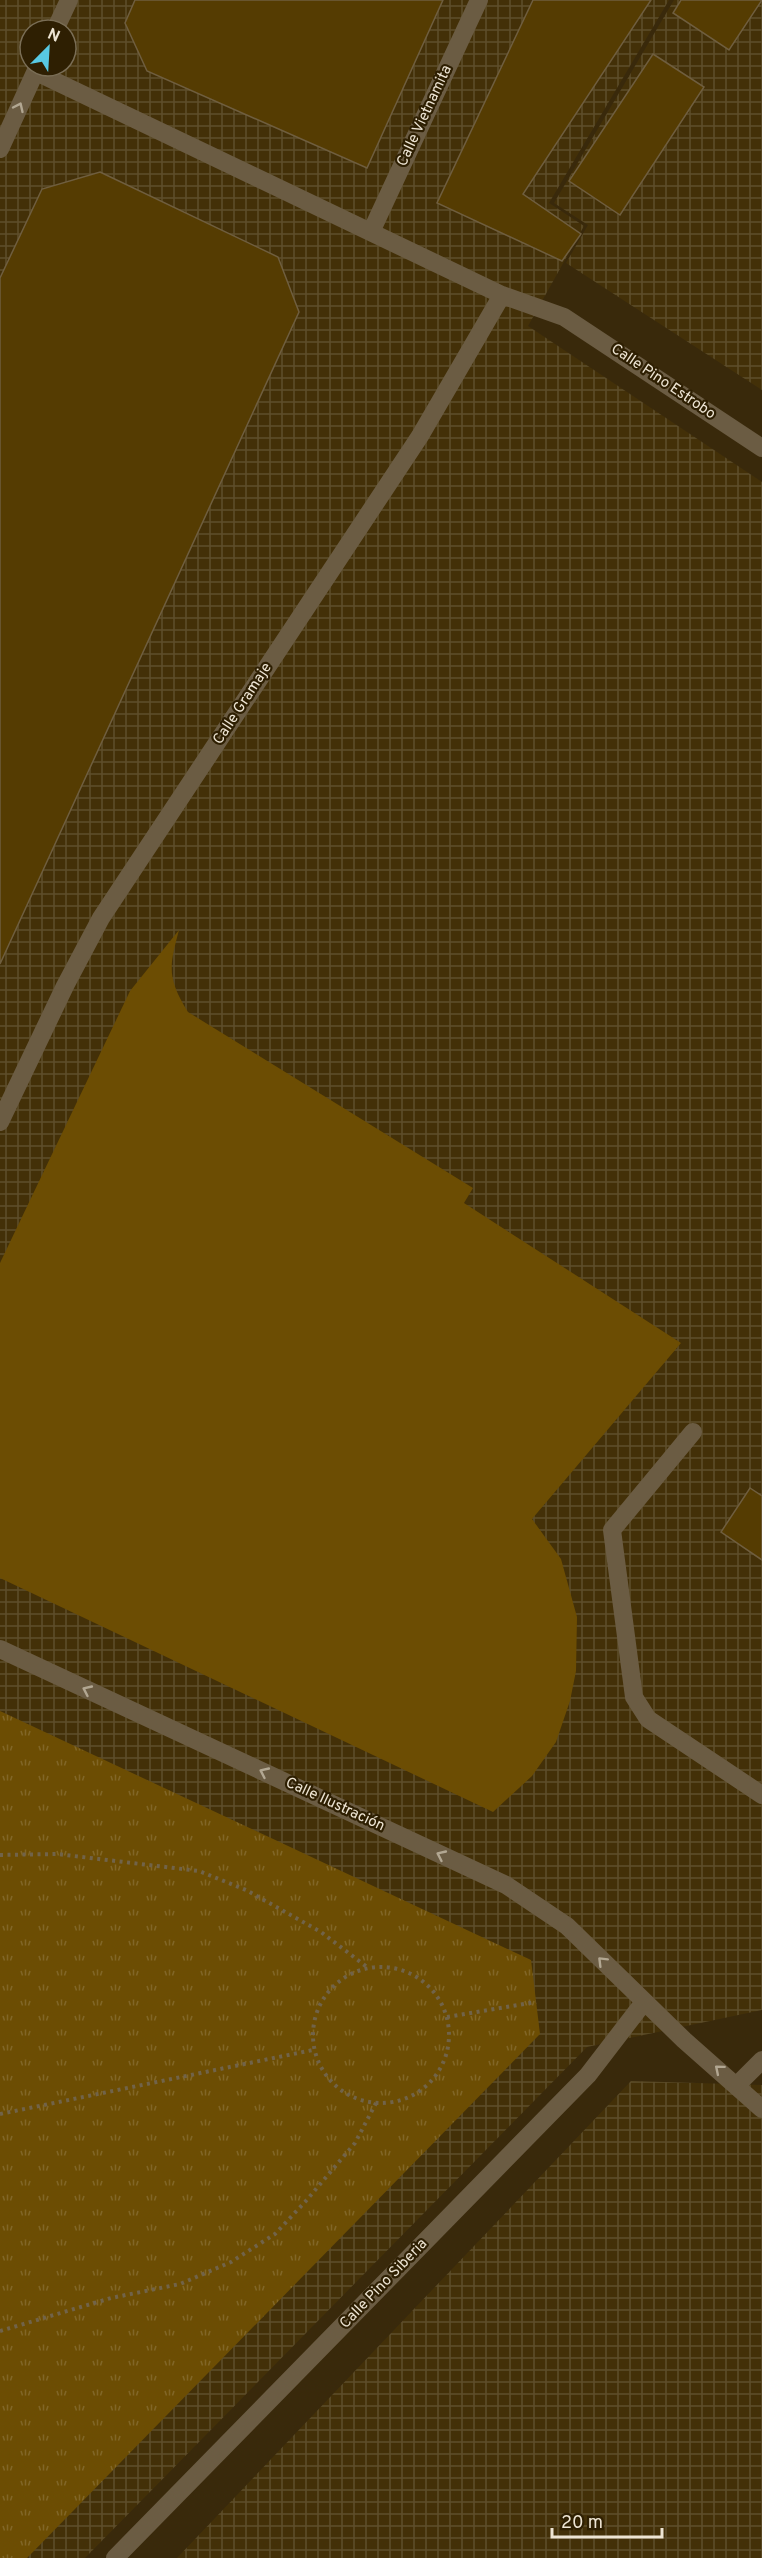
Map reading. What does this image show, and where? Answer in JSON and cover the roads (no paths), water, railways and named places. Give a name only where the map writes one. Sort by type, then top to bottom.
[{"type":"street","points":[[61,18],[69,0]]},
{"type":"street","name":"Calle Vietnamita","points":[[371,231],[479,0]]},
{"type":"street","points":[[0,149],[33,78]]},
{"type":"street","name":"Calle Pino Estrobo","points":[[56,78],[502,295],[564,316],[762,448]]},
{"type":"street","name":"Calle Gramaje","points":[[0,1122],[65,986],[101,918],[420,436],[502,295]]},
{"type":"street","points":[[693,1432],[612,1530],[634,1697],[648,1719],[762,1795]]},
{"type":"street","name":"Calle Ilustración","points":[[0,1649],[506,1885],[567,1926],[684,2040],[762,2109]]},
{"type":"street","name":"Calle Pino Siberia","points":[[115,2558],[588,2075],[644,2002]]},
{"type":"street","points":[[737,2085],[762,2060]]}]
